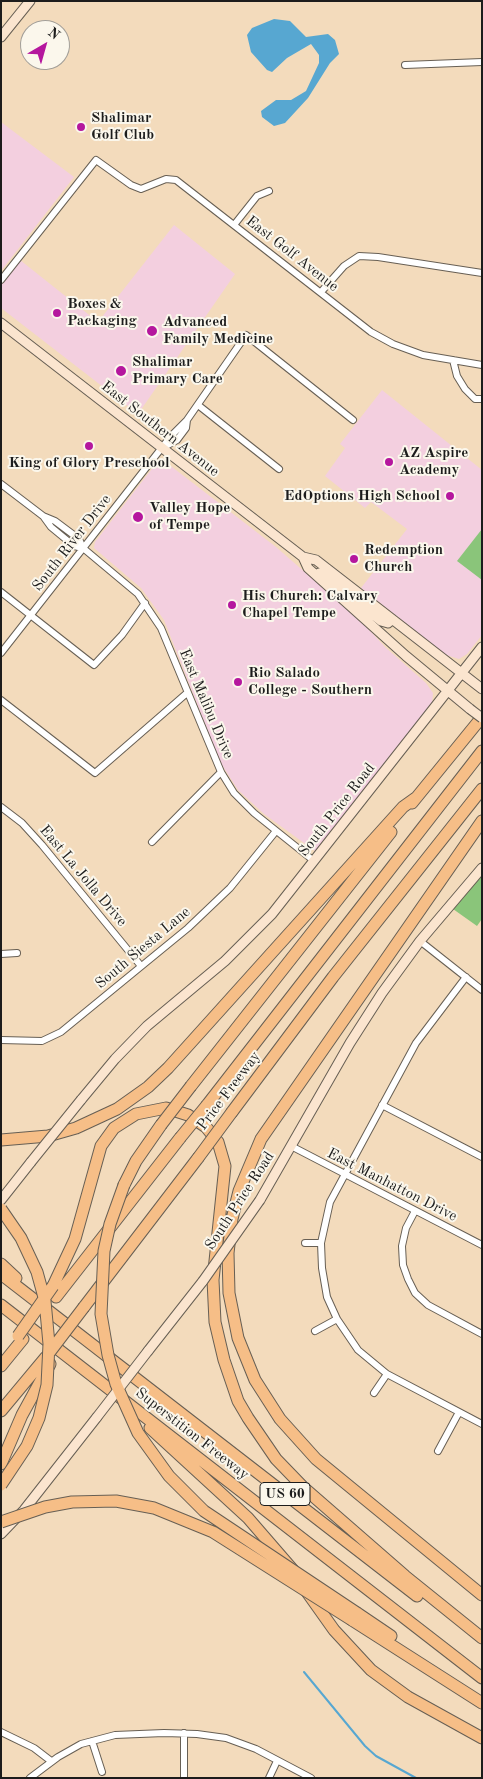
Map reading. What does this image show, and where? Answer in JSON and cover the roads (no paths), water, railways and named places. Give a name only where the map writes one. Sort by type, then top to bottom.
[{"type":"highway","points":[[482,718],[416,797],[190,1086],[139,1157],[124,1185],[110,1224],[104,1251],[101,1314],[108,1355],[116,1384],[138,1433],[169,1476],[204,1510],[355,1617],[482,1701]]},
{"type":"highway","name":"Price Freeway","points":[[1,1366],[54,1291],[207,1105],[482,751]]},
{"type":"highway","name":"Price Freeway","points":[[1,1412],[49,1358],[333,977],[482,789]]},
{"type":"highway","points":[[1,1140],[48,1136],[82,1126],[117,1109],[148,1087],[168,1068],[403,807],[416,797]]},
{"type":"highway","points":[[482,822],[261,1138],[239,1191],[232,1219],[228,1253],[229,1293],[238,1338],[255,1380],[280,1419],[316,1459],[482,1595]]},
{"type":"highway","points":[[54,1291],[75,1239],[101,1146],[114,1128],[136,1114],[157,1108],[178,1111],[199,1120],[218,1142],[225,1166],[214,1262],[214,1302],[224,1360],[238,1401],[276,1459],[304,1488],[405,1576],[482,1638]]},
{"type":"highway","points":[[1,1209],[21,1238],[37,1272],[45,1301],[50,1344],[47,1385],[39,1418],[27,1446],[1,1485]]},
{"type":"highway","points":[[1,1264],[87,1343]]},
{"type":"highway","name":"Superstition Freeway","points":[[1,1274],[87,1343],[482,1645]]},
{"type":"highway","name":"Superstition Freeway","points":[[1,1305],[482,1678]]},
{"type":"highway","points":[[1,1359],[21,1337]]},
{"type":"highway","points":[[1,1464],[49,1358]]},
{"type":"highway","points":[[104,1384],[259,1529],[289,1564],[334,1630],[371,1670],[420,1704],[482,1738]]},
{"type":"highway","points":[[1,1522],[45,1507],[72,1502],[116,1501],[154,1508],[213,1532],[355,1617]]},
{"type":"main road","points":[[1,37],[30,1]]},
{"type":"main road","name":"East Southern Avenue","points":[[1,323],[303,557],[316,560],[481,688]]},
{"type":"main road","name":"East Southern Avenue","points":[[303,557],[308,568],[447,691],[482,718]]},
{"type":"main road","points":[[308,568],[328,578],[381,621],[388,623],[392,619]]},
{"type":"main road","name":"South Price Road","points":[[1,1200],[115,1059],[147,1026],[226,961],[262,925],[314,862],[482,647]]},
{"type":"main road","name":"South Price Road","points":[[1,1534],[24,1510],[203,1282],[260,1200],[361,1024],[420,941],[482,868]]},
{"type":"street","points":[[405,65],[482,62]]},
{"type":"street","name":"East Golf Avenue","points":[[1,280],[96,160],[131,185],[141,189],[166,179],[176,180],[371,332],[393,344],[423,355],[482,365]]},
{"type":"street","points":[[234,225],[257,196],[269,191]]},
{"type":"street","points":[[322,292],[344,266],[359,256],[378,257],[482,274]]},
{"type":"street","name":"South River Drive","points":[[1,653],[180,425],[187,420],[246,335],[353,420]]},
{"type":"street","points":[[453,360],[457,376],[465,388],[475,398],[482,399]]},
{"type":"street","points":[[198,405],[279,468]]},
{"type":"street","name":"East Malibu Drive","points":[[1,484],[43,516],[56,521],[79,539],[84,548],[123,580],[145,603],[161,628],[221,772],[234,793],[314,862]]},
{"type":"street","points":[[1,592],[94,665],[122,635],[145,603]]},
{"type":"street","points":[[1,700],[96,773],[187,693]]},
{"type":"street","points":[[152,842],[221,772]]},
{"type":"street","name":"East La Jolla Drive","points":[[1,807],[22,823],[42,845],[141,966]]},
{"type":"street","name":"South Siesta Lane","points":[[1,1040],[42,1041],[61,1032],[188,928],[230,888],[276,831]]},
{"type":"street","points":[[420,941],[482,990]]},
{"type":"street","points":[[1,954],[17,953]]},
{"type":"street","points":[[466,977],[416,1043],[344,1174],[330,1202],[321,1243],[323,1283],[337,1319],[358,1350],[387,1374],[458,1414],[482,1424]]},
{"type":"street","points":[[382,1105],[482,1157]]},
{"type":"street","name":"East Manhatton Drive","points":[[291,1146],[482,1245]]},
{"type":"street","points":[[415,1211],[406,1228],[402,1246],[403,1265],[408,1279],[416,1293],[428,1305],[482,1334]]},
{"type":"street","points":[[305,1243],[321,1243]]},
{"type":"street","points":[[315,1330],[337,1319]]},
{"type":"street","points":[[374,1393],[387,1374]]},
{"type":"street","points":[[438,1451],[458,1414]]},
{"type":"street","points":[[1,1732],[34,1748],[51,1762]]},
{"type":"street","points":[[30,1778],[70,1750],[92,1741],[128,1733],[184,1733],[226,1738],[256,1749],[310,1778]]},
{"type":"street","points":[[184,1733],[184,1778]]},
{"type":"street","points":[[92,1741],[102,1772]]},
{"type":"street","points":[[269,1778],[277,1761]]},
{"type":"water","points":[[274,19],[290,21],[306,37],[328,34],[335,40],[339,54],[330,63],[308,98],[285,123],[274,126],[262,117],[261,111],[276,100],[291,100],[306,91],[319,63],[319,55],[311,44],[287,58],[272,72],[267,70],[251,52],[247,35],[252,28]]},
{"type":"waterway","points":[[304,1672],[365,1746],[376,1756],[416,1778]]},
{"type":"place","name":"Shalimar Golf Club","points":[[81,127]]},
{"type":"place","name":"Boxes & Packaging","points":[[57,313]]},
{"type":"place","name":"Advanced Family Medicine","points":[[152,331]]},
{"type":"place","name":"Shalimar Primary Care","points":[[121,371]]},
{"type":"place","name":"King of Glory Preschool","points":[[89,446]]},
{"type":"place","name":"AZ Aspire Academy","points":[[389,462]]},
{"type":"place","name":"EdOptions High School","points":[[450,496]]},
{"type":"place","name":"Valley Hope of Tempe","points":[[138,517]]},
{"type":"place","name":"Redemption Church","points":[[354,559]]},
{"type":"place","name":"His Church: Calvary Chapel Tempe","points":[[232,605]]},
{"type":"place","name":"Rio Salado College - Southern","points":[[238,682]]}]
